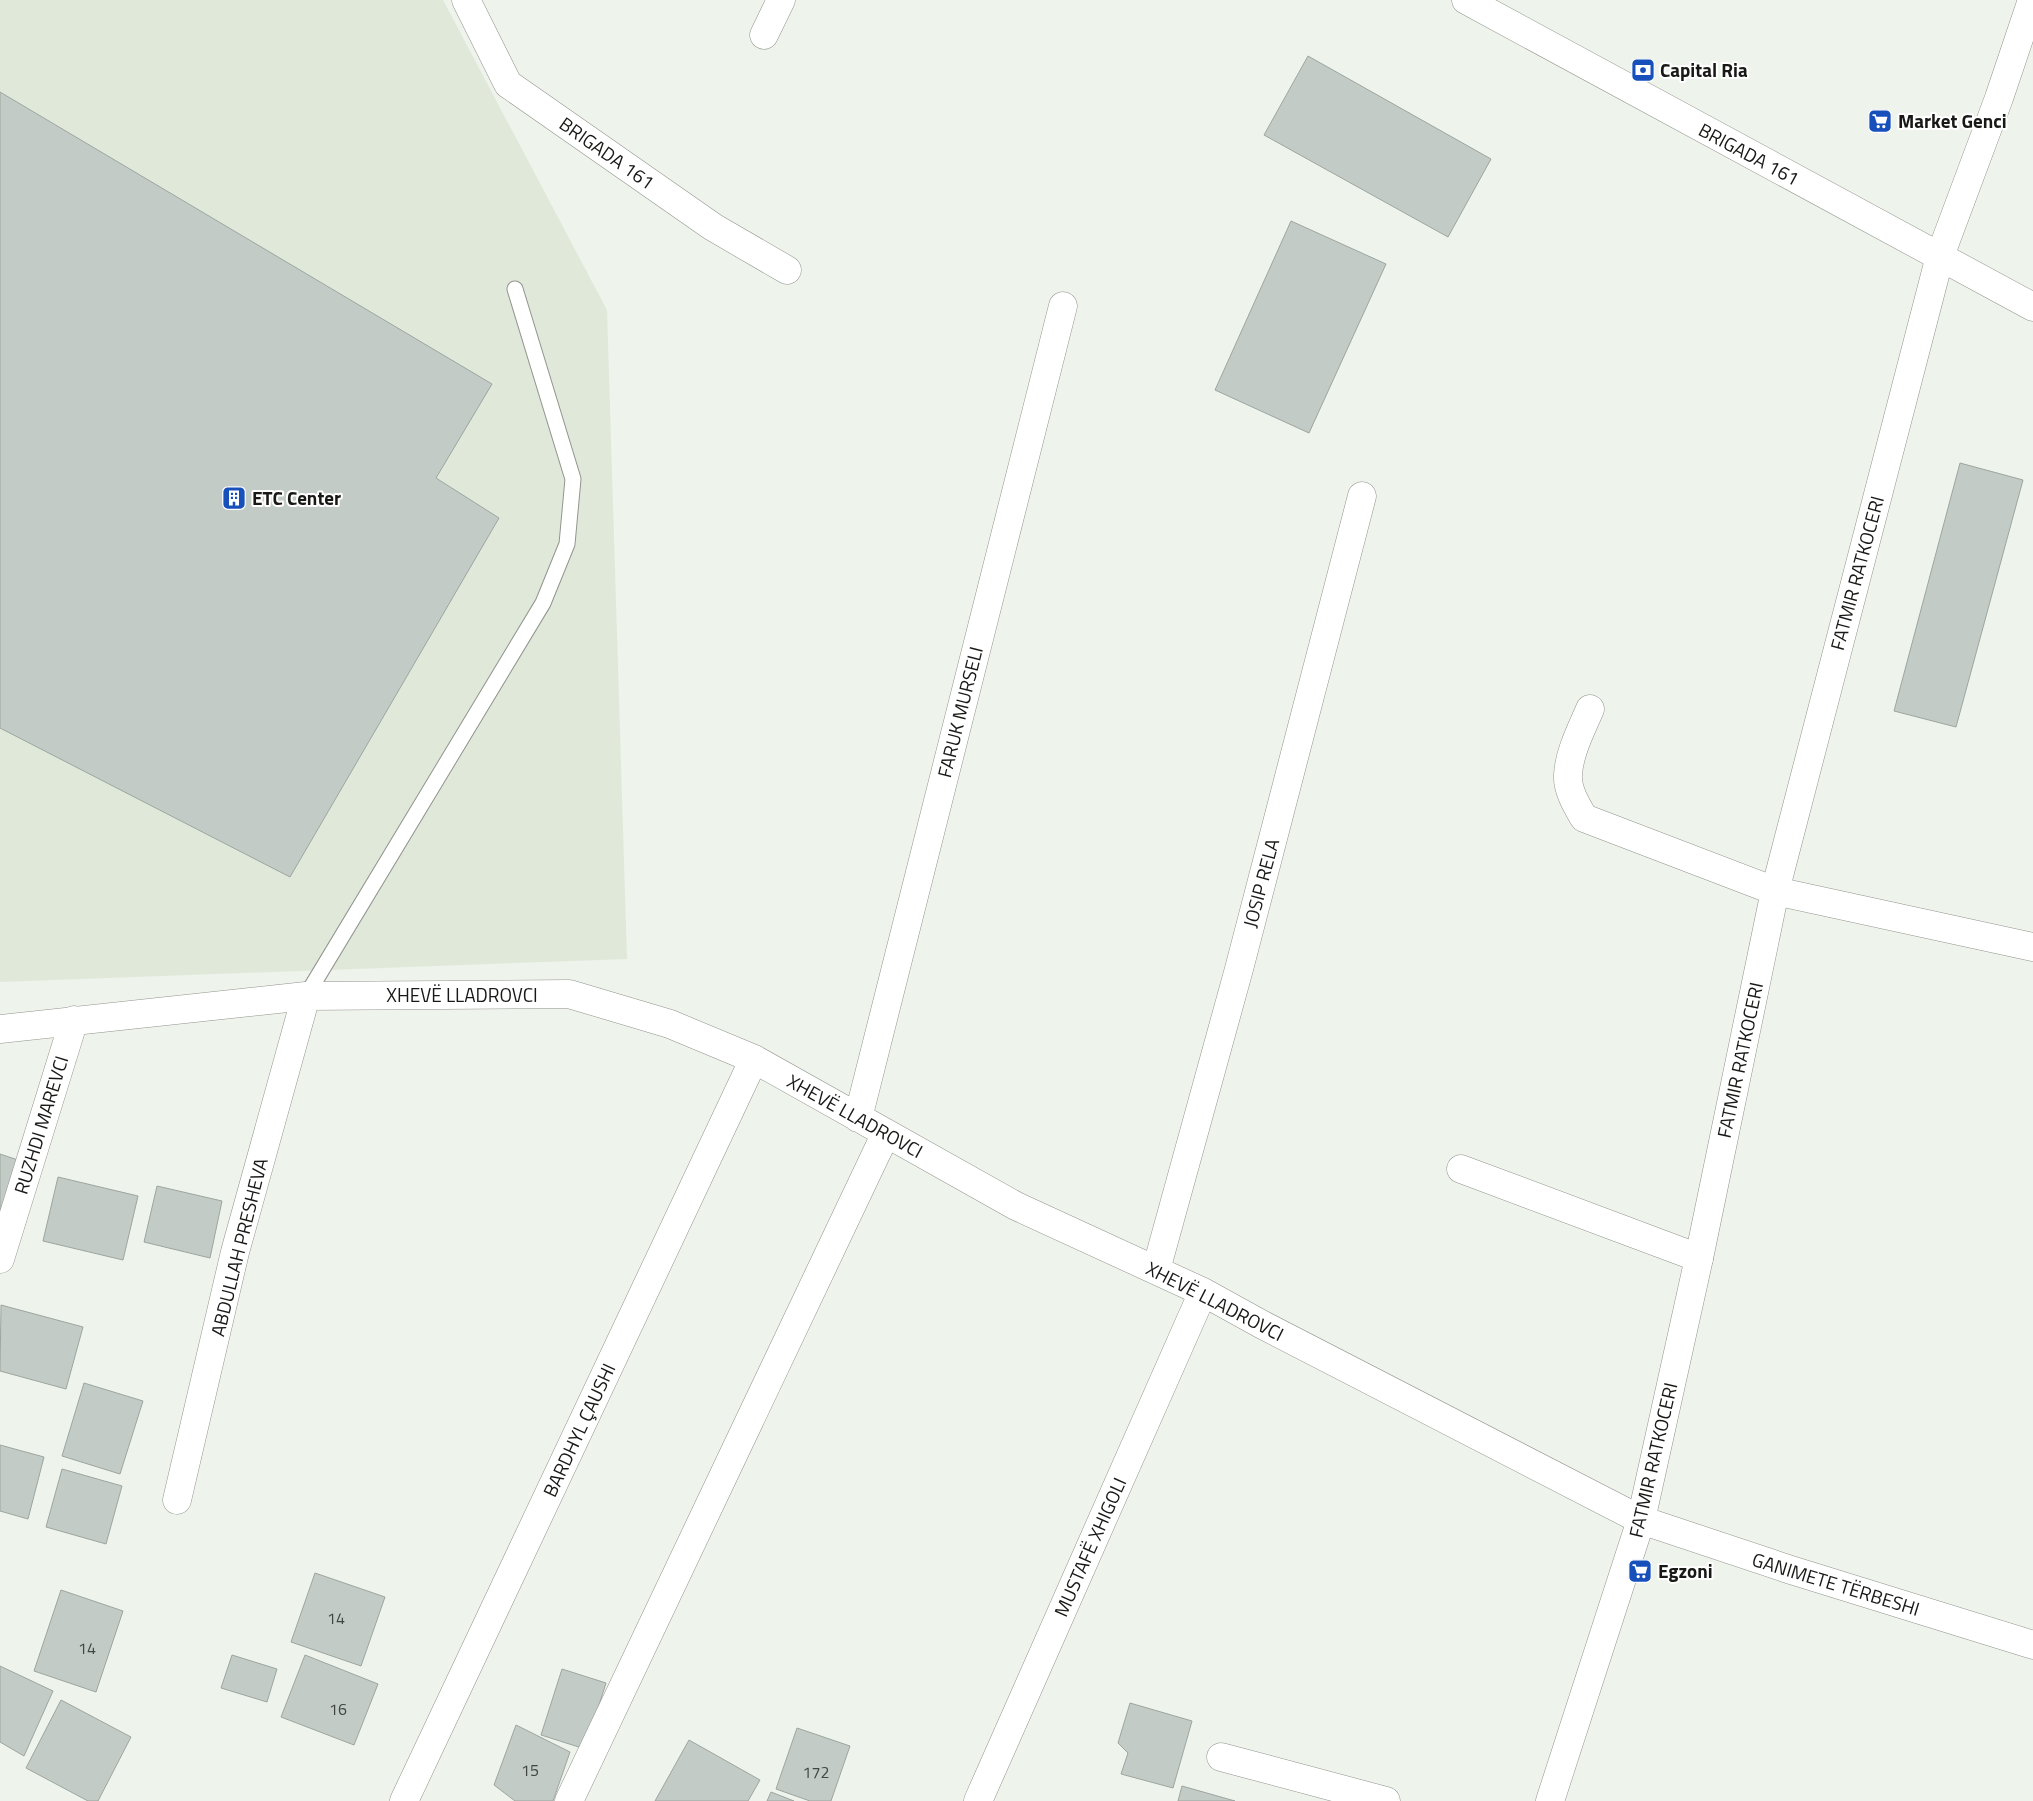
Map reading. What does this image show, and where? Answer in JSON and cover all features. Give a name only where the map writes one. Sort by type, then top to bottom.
[{"type":"street","name":"BRIGADA 161","points":[[466,0],[508,84],[713,228],[787,270]]},
{"type":"street","points":[[764,36],[781,0]]},
{"type":"street","name":"BRIGADA 161","points":[[1466,0],[2033,307]]},
{"type":"street","name":"FATMIR RATKOCERI","points":[[1550,1801],[1641,1520],[1699,1258],[1775,891],[1940,256],[1999,98],[2032,0]]},
{"type":"street","name":"FARUK MURSELI","points":[[858,1118],[1063,306]]},
{"type":"street","name":"JOSIP RELA","points":[[1156,1270],[1239,969],[1362,496]]},
{"type":"street","points":[[1590,709],[1574,746],[1568,776],[1574,800],[1584,818],[1775,891],[2033,947]]},
{"type":"street","name":"XHEVË LLADROVCI","points":[[0,1029],[306,996],[569,994],[670,1024],[754,1059],[1016,1206],[1203,1292],[1261,1324],[1641,1520]]},
{"type":"street","name":"ABDULLAH PRESHEVA","points":[[177,1500],[236,1252],[306,996]]},
{"type":"street","name":"RUZHDI MAREVCI","points":[[0,1259],[74,1020]]},
{"type":"street","name":"BARDHYL ÇAUSHI","points":[[404,1801],[754,1059]]},
{"type":"street","points":[[569,1801],[886,1133]]},
{"type":"street","points":[[1461,1169],[1699,1258]]},
{"type":"street","name":"MUSTAFË XHIGOLI","points":[[978,1801],[1203,1292]]},
{"type":"street","name":"GANIMETE TËRBESHI","points":[[1641,1520],[1791,1570],[2033,1645]]},
{"type":"street","points":[[1222,1757],[1386,1801]]},
{"type":"lane","points":[[306,996],[543,602],[567,544],[573,479],[514,289]]},
{"type":"shaded area","points":[[0,0],[443,0],[607,310],[627,959],[0,982]]},
{"type":"building","points":[[1308,56],[1491,159],[1448,237],[1264,135]]},
{"type":"building","name":"ETC Center","points":[[0,92],[492,384],[436,478],[499,518],[290,877],[0,728]]},
{"type":"building","points":[[1291,221],[1386,264],[1309,433],[1215,390]]},
{"type":"building","points":[[1960,463],[2023,480],[1956,727],[1894,711]]},
{"type":"building","points":[[0,1154],[27,1163],[0,1229]]},
{"type":"building","points":[[58,1177],[138,1196],[123,1260],[43,1241]]},
{"type":"building","points":[[157,1186],[222,1201],[210,1258],[144,1242]]},
{"type":"building","points":[[1,1305],[83,1327],[66,1389],[0,1371]]},
{"type":"building","points":[[84,1383],[143,1401],[120,1474],[62,1456]]},
{"type":"building","points":[[0,1445],[44,1457],[28,1519],[0,1511]]},
{"type":"building","points":[[62,1469],[122,1486],[106,1544],[46,1527]]},
{"type":"building","points":[[315,1573],[385,1597],[361,1666],[291,1642]]},
{"type":"building","points":[[61,1590],[123,1611],[96,1692],[34,1671]]},
{"type":"building","points":[[232,1655],[277,1669],[267,1702],[221,1688]]},
{"type":"building","points":[[305,1655],[378,1684],[354,1745],[281,1717]]},
{"type":"building","points":[[0,1666],[53,1691],[24,1756],[0,1742]]},
{"type":"building","points":[[562,1669],[606,1683],[585,1749],[541,1735]]},
{"type":"building","points":[[61,1700],[131,1737],[98,1801],[88,1801],[26,1768]]},
{"type":"building","points":[[1130,1703],[1192,1721],[1173,1788],[1121,1774],[1128,1753],[1118,1743]]},
{"type":"building","points":[[516,1725],[570,1752],[553,1801],[515,1801],[494,1785]]},
{"type":"building","points":[[797,1728],[850,1746],[831,1801],[810,1801],[776,1789]]},
{"type":"building","points":[[689,1740],[760,1780],[748,1801],[655,1801]]},
{"type":"building","points":[[1182,1786],[1235,1801],[1178,1801]]},
{"type":"building","points":[[771,1792],[794,1801],[767,1801]]},
{"type":"place","name":"Capital Ria","points":[[1643,70]]},
{"type":"place","name":"Market Genci","points":[[1880,121]]},
{"type":"place","name":"ETC Center","points":[[234,498]]},
{"type":"place","name":"Egzoni","points":[[1640,1571]]}]
